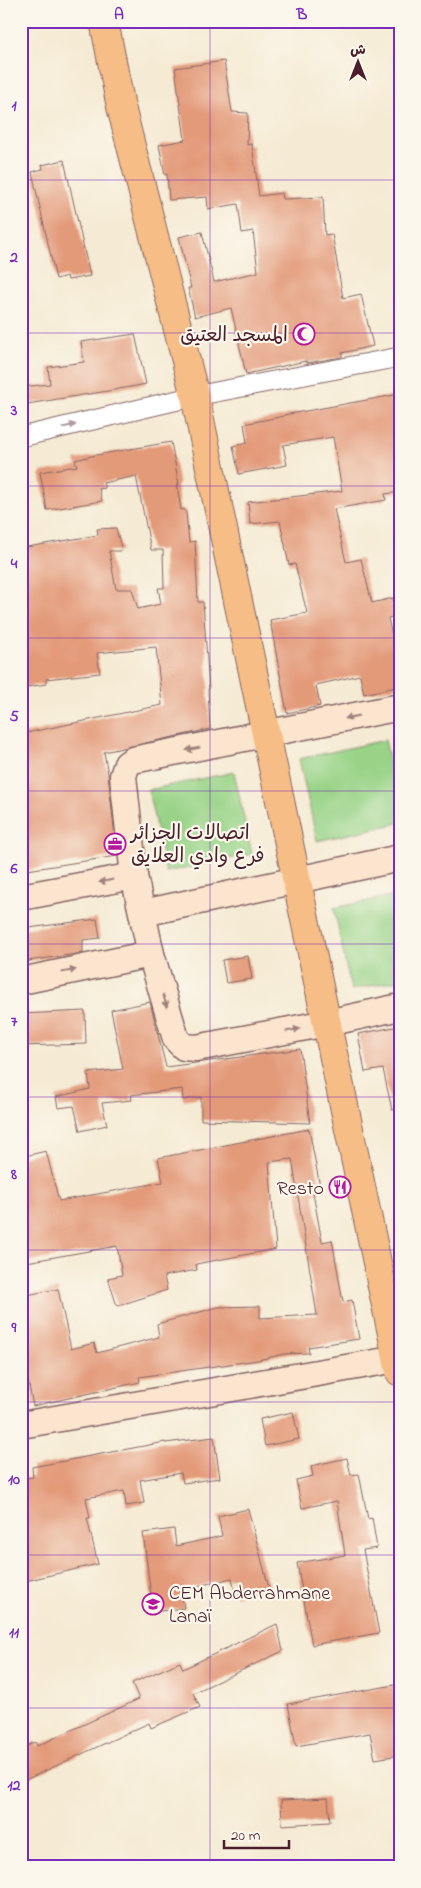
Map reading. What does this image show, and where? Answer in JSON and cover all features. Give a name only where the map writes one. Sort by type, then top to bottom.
[{"type":"main road","points":[[21,1425],[399,1363],[195,396],[121,107],[104,21]]},
{"type":"main road","points":[[400,707],[133,760],[127,764],[123,776],[134,876],[151,954],[176,1039],[184,1048],[196,1048],[400,1007]]},
{"type":"main road","points":[[143,913],[400,858]]},
{"type":"main road","points":[[21,898],[134,876]]},
{"type":"main road","points":[[21,981],[151,954]]},
{"type":"street","points":[[21,437],[195,396],[400,357]]},
{"type":"green space","points":[[385,740],[400,807],[400,823],[317,841],[299,759]]},
{"type":"green space","points":[[234,772],[252,854],[166,872],[148,790]]},
{"type":"green space","points":[[400,894],[400,980],[351,990],[334,908]]},
{"type":"building","points":[[224,61],[232,112],[248,113],[247,145],[252,144],[259,196],[282,193],[283,199],[323,197],[325,235],[332,234],[343,298],[361,294],[373,346],[342,353],[342,357],[307,363],[306,361],[246,374],[231,308],[195,317],[188,288],[191,288],[179,237],[202,232],[214,282],[258,272],[253,231],[242,233],[238,204],[208,209],[207,197],[169,200],[167,174],[165,175],[159,145],[185,140],[175,68]]},
{"type":"building","points":[[64,160],[90,276],[68,280],[67,276],[56,279],[32,172],[43,169],[42,165]]},
{"type":"building","points":[[135,334],[146,384],[21,405],[21,387],[50,384],[48,367],[84,362],[81,342]]},
{"type":"building","points":[[400,394],[400,492],[385,494],[386,500],[334,509],[346,562],[361,559],[372,603],[393,598],[397,616],[388,618],[400,672],[400,686],[364,694],[360,675],[316,685],[320,706],[287,713],[270,620],[307,613],[295,564],[289,565],[280,521],[250,524],[248,502],[342,491],[333,437],[283,445],[287,465],[239,474],[233,446],[247,443],[244,424]]},
{"type":"building","points":[[171,442],[179,485],[177,485],[181,510],[184,509],[186,513],[189,542],[195,541],[198,602],[203,602],[210,729],[104,752],[117,856],[21,871],[21,734],[162,705],[156,647],[97,653],[100,673],[46,679],[46,684],[21,688],[21,548],[98,535],[97,529],[116,528],[122,551],[109,551],[116,589],[132,589],[138,609],[161,604],[158,588],[164,588],[163,550],[151,550],[136,476],[103,483],[105,488],[99,489],[102,501],[47,510],[40,472],[77,466],[75,460],[96,455]]},
{"type":"building","points":[[97,919],[100,938],[83,940],[83,953],[21,962],[21,929]]},
{"type":"building","points":[[248,956],[252,979],[226,983],[222,960]]},
{"type":"building","points":[[150,1002],[166,1067],[300,1049],[310,1123],[201,1120],[201,1097],[183,1100],[182,1089],[131,1095],[132,1100],[102,1103],[107,1125],[80,1131],[74,1106],[58,1108],[56,1097],[90,1089],[88,1073],[123,1069],[111,1010]]},
{"type":"building","points":[[85,1011],[86,1044],[21,1046],[21,1014]]},
{"type":"building","points":[[400,1026],[400,1109],[392,1110],[383,1069],[365,1072],[358,1034]]},
{"type":"building","points":[[309,1129],[321,1192],[313,1193],[322,1242],[332,1240],[343,1302],[352,1300],[359,1339],[308,1347],[309,1353],[284,1354],[258,1360],[139,1377],[140,1382],[33,1406],[21,1344],[21,1296],[58,1289],[71,1349],[94,1343],[97,1353],[159,1337],[157,1324],[218,1307],[260,1306],[260,1318],[317,1315],[292,1159],[269,1162],[276,1249],[196,1264],[197,1270],[164,1276],[167,1290],[117,1306],[108,1278],[122,1275],[117,1246],[21,1263],[21,1157],[46,1151],[59,1201],[163,1182],[158,1158]]},
{"type":"building","points":[[293,1412],[299,1439],[265,1446],[260,1419]]},
{"type":"building","points":[[214,1437],[220,1478],[183,1483],[181,1473],[140,1480],[144,1503],[126,1506],[124,1491],[86,1498],[90,1518],[87,1518],[98,1564],[21,1582],[21,1479],[33,1477],[32,1467],[165,1442]]},
{"type":"building","points":[[347,1458],[351,1475],[359,1474],[368,1519],[372,1518],[377,1548],[363,1550],[379,1633],[312,1645],[297,1563],[345,1555],[337,1501],[302,1508],[296,1480],[313,1476],[311,1466]]},
{"type":"building","points":[[248,1509],[269,1588],[236,1596],[232,1578],[181,1590],[184,1608],[153,1612],[143,1533],[174,1529],[176,1546],[222,1536],[218,1516]]},
{"type":"building","points":[[277,1624],[283,1651],[193,1693],[200,1707],[151,1728],[149,1723],[21,1782],[21,1749],[35,1742],[37,1746],[139,1699],[132,1683],[180,1662],[183,1669]]},
{"type":"building","points":[[400,1684],[400,1755],[375,1759],[370,1733],[296,1746],[288,1704]]},
{"type":"building","points":[[328,1798],[330,1822],[282,1825],[281,1800]]},
{"type":"place","name":"المسجد العتيق","points":[[304,334]]},
{"type":"place","name":"اتصالات الجزائر فرع وادي العلايق","points":[[115,844]]},
{"type":"place","name":"Resto","points":[[340,1187]]},
{"type":"place","name":"CEM Abderrahmane Lanaï","points":[[153,1604]]}]
